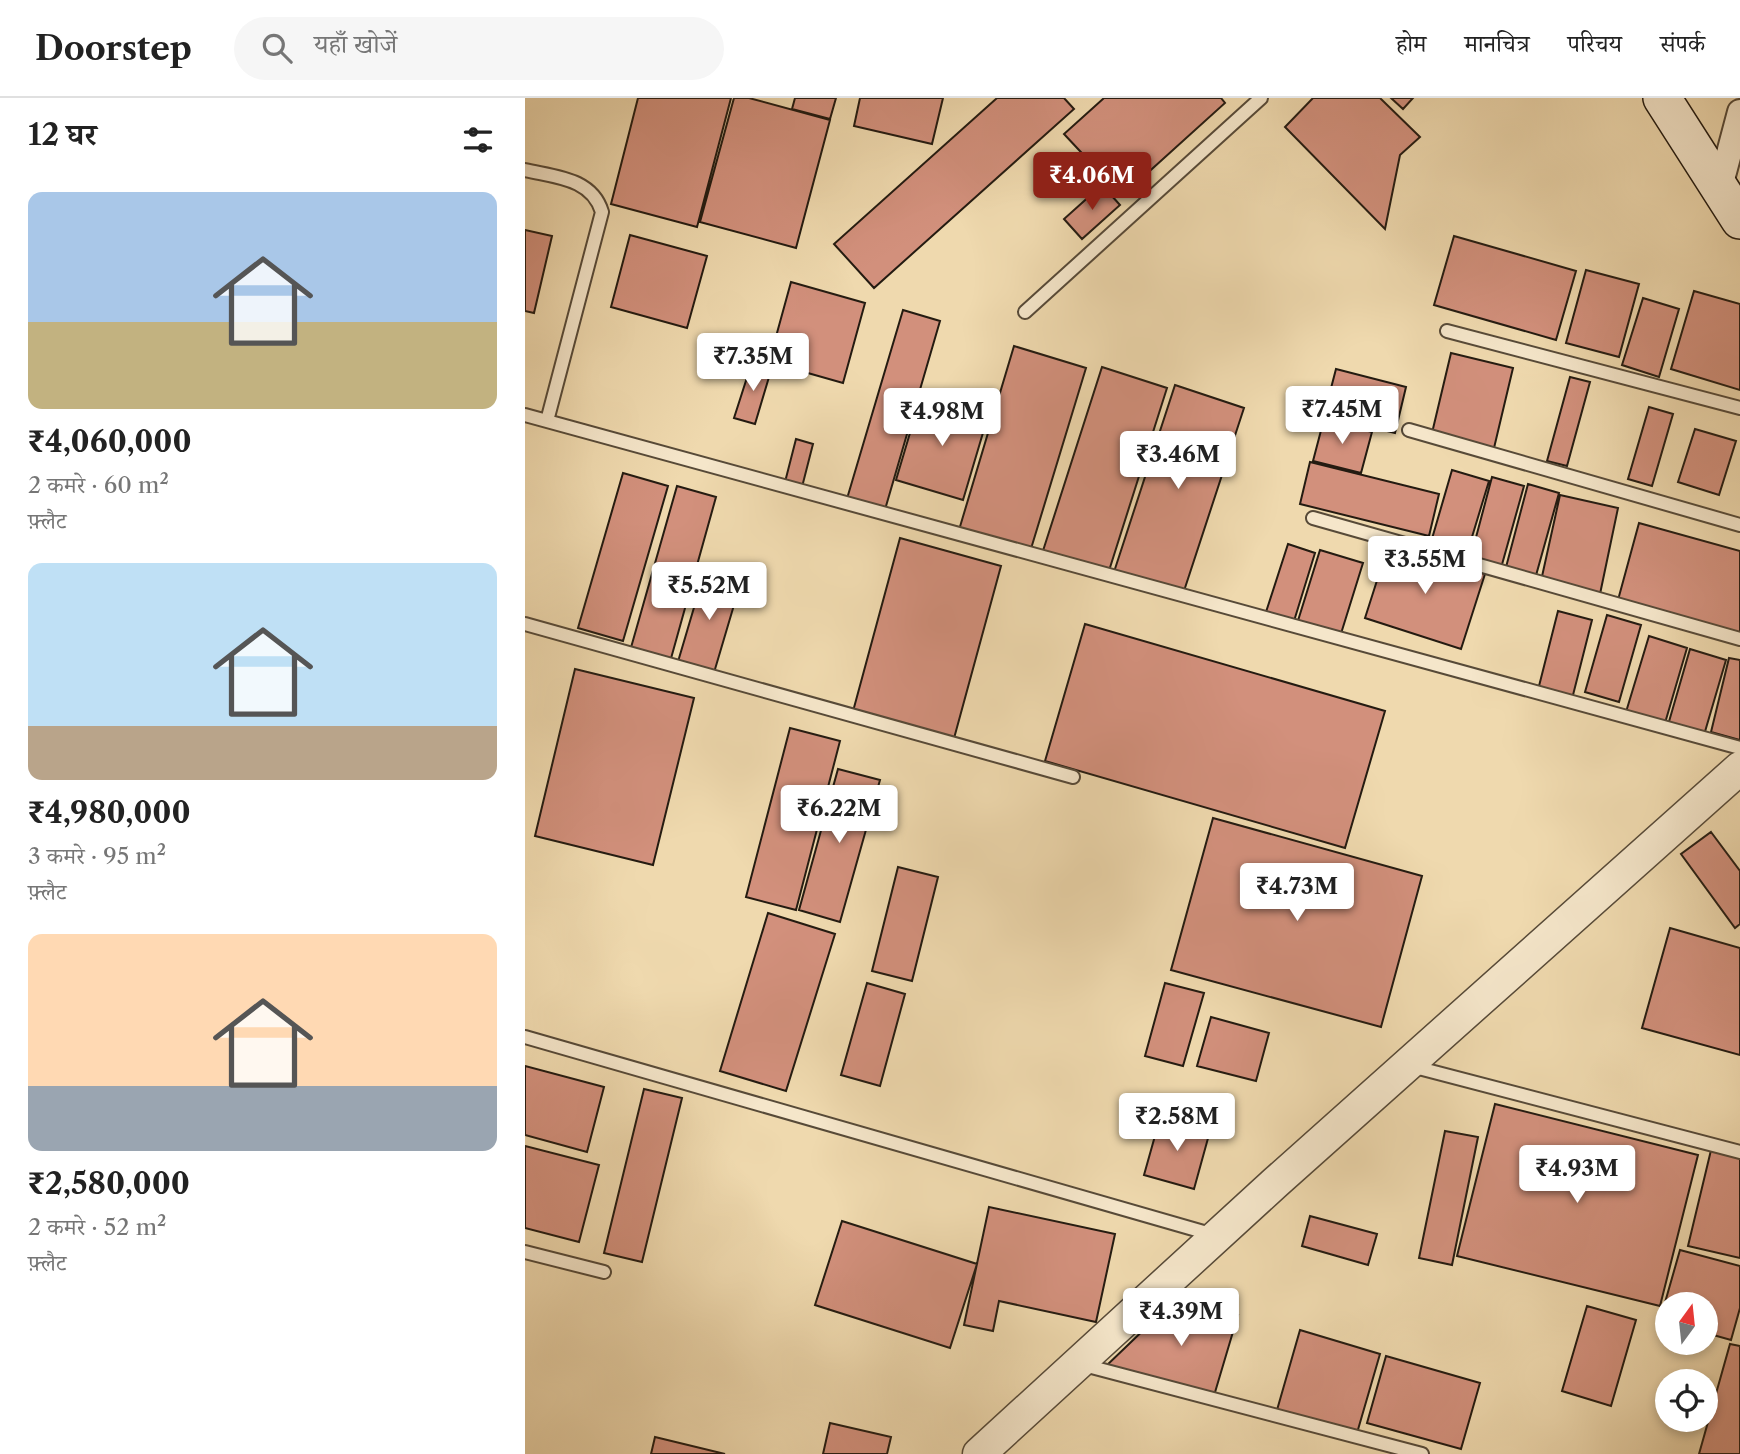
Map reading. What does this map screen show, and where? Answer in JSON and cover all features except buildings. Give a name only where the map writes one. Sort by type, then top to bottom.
[{"type":"main road","points":[[1662,98],[1740,220]]},
{"type":"street","points":[[1720,187],[1740,112]]},
{"type":"street","points":[[979,1454],[1076,1363],[1740,768]]},
{"type":"lane","points":[[1024,312],[1261,98]]},
{"type":"lane","points":[[525,170],[588,188],[598,197],[602,212],[547,421]]},
{"type":"lane","points":[[1447,331],[1740,408]]},
{"type":"lane","points":[[525,415],[1740,748]]},
{"type":"lane","points":[[1409,430],[1740,525]]},
{"type":"lane","points":[[1313,519],[1740,639]]},
{"type":"lane","points":[[525,624],[1073,777]]},
{"type":"lane","points":[[525,1037],[1217,1236]]},
{"type":"lane","points":[[1408,1065],[1740,1152]]},
{"type":"lane","points":[[525,1252],[604,1272]]},
{"type":"lane","points":[[1076,1363],[1422,1454]]}]
